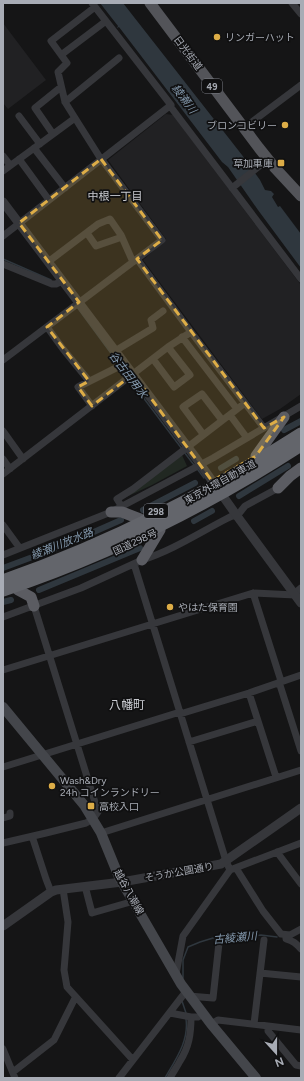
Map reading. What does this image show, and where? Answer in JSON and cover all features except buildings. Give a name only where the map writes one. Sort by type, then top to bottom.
[{"type":"highway","points":[[256,456],[284,417]]},
{"type":"highway","name":"国道298号","points":[[3,576],[73,549],[140,519],[212,481],[301,428]]},
{"type":"highway","name":"東京外環自動車道","points":[[3,581],[77,553],[155,517],[221,482],[301,434]]},
{"type":"highway","name":"東京外環自動車道","points":[[3,590],[82,561],[160,526],[301,445]]},
{"type":"highway","name":"国道298号","points":[[3,595],[78,567],[160,530],[224,497],[301,451]]},
{"type":"highway","points":[[278,488],[301,468]]},
{"type":"highway","points":[[111,512],[122,512],[140,519]]},
{"type":"highway","points":[[138,562],[160,530]]},
{"type":"highway","points":[[18,590],[31,597],[34,606]]},
{"type":"main road","name":"日光街道","points":[[150,3],[268,159],[301,196]]},
{"type":"main road","name":"越谷八潮線","points":[[3,707],[74,793],[93,819],[101,832],[122,882],[188,994],[256,1078]]},
{"type":"street","points":[[292,3],[301,14]]},
{"type":"street","points":[[3,360],[162,240],[101,159],[65,102],[58,72],[67,64],[51,41],[94,5],[152,79],[170,106],[301,279]]},
{"type":"street","points":[[61,55],[106,21]]},
{"type":"street","points":[[65,102],[119,58]]},
{"type":"street","points":[[244,128],[301,85]]},
{"type":"street","points":[[54,134],[35,108],[61,87]]},
{"type":"street","points":[[3,236],[170,106]]},
{"type":"street","points":[[19,116],[65,188]]},
{"type":"street","points":[[3,171],[75,118]]},
{"type":"street","points":[[3,156],[10,165]]},
{"type":"street","points":[[19,159],[49,200]]},
{"type":"street","points":[[232,188],[268,159]]},
{"type":"street","points":[[3,202],[188,447],[237,516],[297,592],[301,603]]},
{"type":"street","points":[[48,262],[98,224],[110,219],[135,260],[264,428]]},
{"type":"street","points":[[87,233],[96,246],[122,237]]},
{"type":"street","points":[[3,264],[52,284],[56,284],[62,280]]},
{"type":"street","points":[[115,351],[153,328],[151,320],[163,311]]},
{"type":"street","points":[[47,327],[89,381]]},
{"type":"street","points":[[3,474],[168,347],[191,332]]},
{"type":"street","points":[[182,337],[237,409]]},
{"type":"street","points":[[153,359],[174,387],[190,375],[168,347]]},
{"type":"street","points":[[92,406],[78,387],[116,368]]},
{"type":"street","points":[[203,434],[183,408],[202,394],[222,420]]},
{"type":"street","points":[[122,507],[117,499],[133,489],[245,403]]},
{"type":"street","points":[[3,555],[19,547],[122,507],[201,465],[301,406]]},
{"type":"street","points":[[230,415],[247,438]]},
{"type":"street","points":[[3,431],[23,459]]},
{"type":"street","points":[[3,459],[10,468]]},
{"type":"street","points":[[3,617],[81,588],[185,541],[226,519],[237,516],[245,506],[301,475]]},
{"type":"street","points":[[3,525],[19,547]]},
{"type":"street","points":[[138,562],[152,624],[226,860],[281,934],[290,935],[301,928]]},
{"type":"street","points":[[3,670],[253,593],[297,592]]},
{"type":"street","points":[[253,593],[301,751]]},
{"type":"street","points":[[3,843],[86,823],[93,819],[98,812],[34,606]]},
{"type":"street","points":[[3,767],[180,713],[249,694],[301,675]]},
{"type":"street","points":[[249,694],[276,777]]},
{"type":"street","points":[[189,742],[258,721]]},
{"type":"street","points":[[101,832],[301,770]]},
{"type":"street","name":"そうか公園通り","points":[[3,926],[51,892],[63,888],[122,882],[217,865],[301,808]]},
{"type":"street","points":[[3,818],[10,816],[10,813]]},
{"type":"street","points":[[32,836],[51,892]]},
{"type":"street","points":[[176,974],[183,936],[233,869],[301,843]]},
{"type":"street","points":[[277,852],[301,884]]},
{"type":"street","points":[[85,886],[92,913],[134,901]]},
{"type":"street","points":[[63,888],[68,922],[64,970],[67,987],[75,998],[133,1060]]},
{"type":"street","points":[[286,935],[286,939],[292,940],[301,949]]},
{"type":"street","points":[[254,1024],[264,940]]},
{"type":"street","points":[[119,1078],[170,1013],[188,994],[213,998],[219,943]]},
{"type":"street","points":[[260,973],[301,977]]},
{"type":"street","points":[[3,1049],[14,1075],[54,1040],[75,998]]},
{"type":"street","points":[[170,1013],[198,1017],[203,1014]]},
{"type":"street","points":[[170,1078],[181,1061],[189,1042],[187,1016]]},
{"type":"street","points":[[211,1024],[218,1020],[301,1030]]},
{"type":"street","points":[[268,1026],[268,1031],[271,1036],[296,1065],[301,1066]]},
{"type":"highlighted area","points":[[101,159],[162,240],[137,259],[264,428],[284,417],[256,456],[212,481],[133,374],[92,406],[78,387],[89,381],[47,327],[79,302],[19,223]]},
{"type":"shaded area","points":[[3,23],[46,80],[8,109],[3,103]]},
{"type":"shaded area","points":[[166,114],[173,115],[301,285],[301,394],[280,409],[262,419],[143,260],[166,239],[108,160]]},
{"type":"shaded area","points":[[182,455],[187,466],[122,499]]},
{"type":"water","name":"綾瀬川","points":[[100,3],[123,3],[242,155],[260,180],[265,190],[271,191],[274,194],[272,197],[278,207],[280,206],[301,234],[301,268],[228,167],[222,162],[119,27],[117,28],[118,26]]},
{"type":"waterway","name":"谷古田用水","points":[[3,259],[51,280]]},
{"type":"waterway","name":"谷古田用水","points":[[77,307],[127,375]]},
{"type":"waterway","name":"谷古田用水","points":[[130,380],[182,449]]},
{"type":"waterway","name":"綾瀬川放水路","points":[[284,430],[301,421]]},
{"type":"waterway","name":"谷古田用水","points":[[184,452],[194,465]]},
{"type":"waterway","name":"綾瀬川放水路","points":[[221,468],[236,459]]},
{"type":"waterway","name":"綾瀬川放水路","points":[[239,496],[288,466]]},
{"type":"waterway","name":"谷古田用水","points":[[198,470],[204,478]]},
{"type":"waterway","name":"綾瀬川放水路","points":[[143,510],[195,483]]},
{"type":"waterway","name":"綾瀬川放水路","points":[[194,521],[212,511]]},
{"type":"waterway","name":"綾瀬川放水路","points":[[3,568],[62,546],[121,520]]},
{"type":"waterway","name":"綾瀬川放水路","points":[[39,590],[140,548]]},
{"type":"waterway","name":"綾瀬川放水路","points":[[3,602],[11,600]]},
{"type":"waterway","name":"古綾瀬川","points":[[183,978],[183,960],[188,947],[213,938],[261,935],[277,937]]},
{"type":"waterway","name":"古綾瀬川","points":[[182,1001],[186,1013]]},
{"type":"waterway","name":"古綾瀬川","points":[[165,1078],[184,1042],[186,1035],[186,1019]]},
{"type":"place","name":"リンガーハット","points":[[217,37]]},
{"type":"place","name":"ブロンコビリー","points":[[285,125]]},
{"type":"place","name":"草加車庫","points":[[281,163]]},
{"type":"place","name":"やはた保育園","points":[[170,607]]},
{"type":"place","name":"Wash&Dry 24h コインランドリー","points":[[52,786]]},
{"type":"place","name":"高校入口","points":[[91,806]]},
{"type":"district","name":"中根一丁目","points":[[115,196]]},
{"type":"district","name":"八幡町","points":[[127,705]]}]
